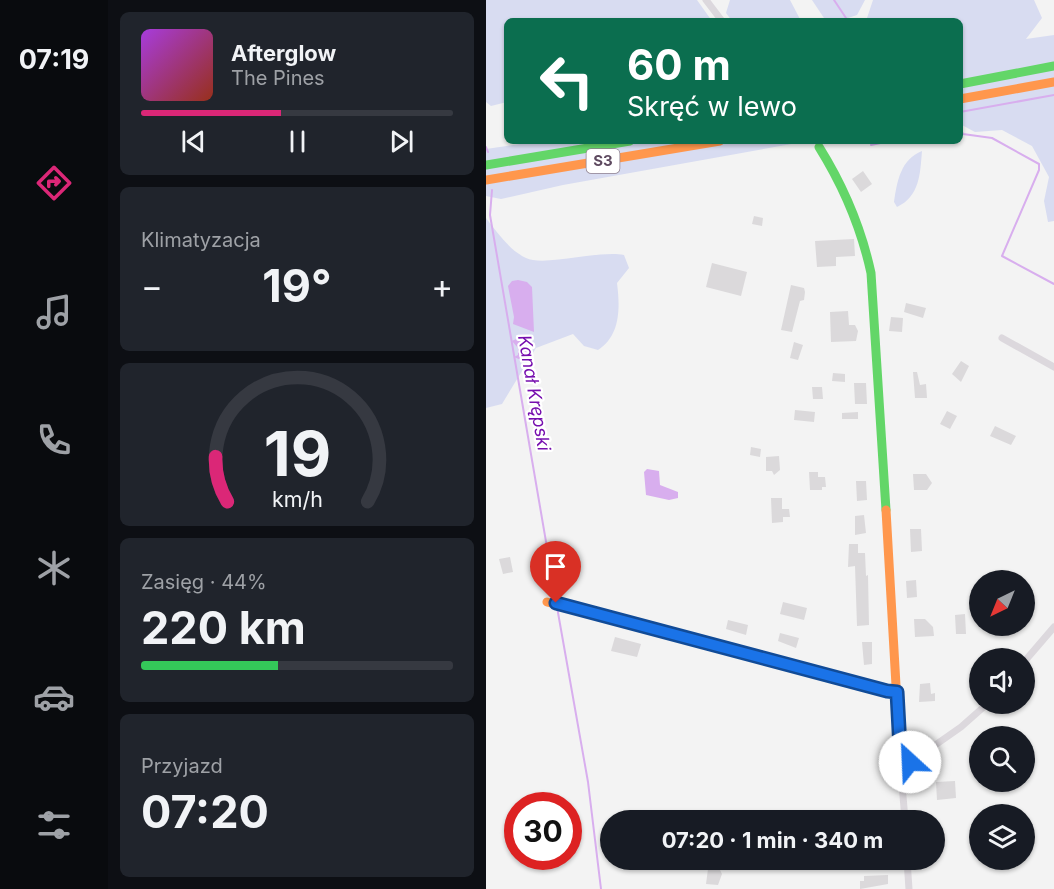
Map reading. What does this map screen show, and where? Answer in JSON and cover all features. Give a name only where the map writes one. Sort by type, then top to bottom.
[{"type":"main road","points":[[963,83],[1054,66]]},
{"type":"main road","points":[[963,98],[1054,82]]},
{"type":"main road","name":"S3","points":[[486,165],[612,144]]},
{"type":"main road","name":"S3","points":[[486,180],[702,144]]},
{"type":"main road","points":[[819,147],[843,186],[856,214],[866,246],[872,282],[900,748],[909,764]]},
{"type":"main road","points":[[547,602],[897,692]]},
{"type":"street","points":[[706,0],[720,18]]},
{"type":"street","points":[[1002,339],[1054,367]]},
{"type":"street","points":[[1035,649],[1054,627]]},
{"type":"street","points":[[904,810],[902,784],[909,764],[976,714]]},
{"type":"street","points":[[908,870],[909,889]]},
{"type":"shaded area","points":[[486,0],[697,0],[710,18],[504,18],[504,103],[491,106],[486,102]]},
{"type":"shaded area","points":[[730,0],[790,0],[799,18],[730,18],[726,13]]},
{"type":"shaded area","points":[[812,0],[865,0],[857,15],[848,18],[824,18]]},
{"type":"shaded area","points":[[873,0],[1034,0],[1042,18],[1026,39],[1054,35],[1054,221],[1048,222],[1044,201],[1049,177],[1032,146],[1002,130],[975,132],[963,126],[963,18],[867,18]]},
{"type":"shaded area","points":[[520,144],[791,144],[563,185],[501,199],[486,196],[486,149]]},
{"type":"shaded area","points":[[922,151],[919,176],[914,191],[905,202],[897,207],[894,202],[901,172],[909,159]]},
{"type":"shaded area","points":[[486,218],[509,246],[526,258],[545,261],[613,254],[624,255],[629,268],[617,283],[619,301],[617,320],[615,329],[606,344],[598,350],[584,346],[573,334],[536,348],[502,404],[486,408]]},
{"type":"shaded area","points":[[512,281],[527,282],[532,287],[534,332],[513,324],[514,317],[508,286]]},
{"type":"shaded area","points":[[516,339],[524,341],[527,354],[521,360],[514,357],[518,355],[518,348],[512,341]]},
{"type":"shaded area","points":[[647,469],[659,471],[660,485],[678,492],[678,498],[669,500],[646,495],[644,472]]},
{"type":"building","points":[[863,171],[872,184],[861,192],[852,179]]},
{"type":"building","points":[[754,216],[763,218],[762,226],[752,224]]},
{"type":"building","points":[[854,239],[855,256],[836,257],[836,266],[817,267],[815,241]]},
{"type":"building","points":[[712,263],[747,272],[741,296],[706,287]]},
{"type":"building","points":[[791,285],[804,288],[805,292],[804,300],[800,301],[792,332],[781,330]]},
{"type":"building","points":[[906,303],[926,308],[923,318],[904,312]]},
{"type":"building","points":[[848,311],[849,325],[855,325],[858,331],[856,341],[831,342],[830,312]]},
{"type":"building","points":[[891,317],[903,318],[902,332],[889,331]]},
{"type":"building","points":[[794,342],[803,345],[798,360],[790,358]]},
{"type":"building","points":[[961,361],[969,366],[961,382],[952,374]]},
{"type":"building","points":[[913,372],[917,372],[920,385],[926,384],[927,398],[915,398]]},
{"type":"building","points":[[833,373],[845,374],[845,382],[832,381]]},
{"type":"building","points":[[854,383],[866,383],[867,404],[855,404]]},
{"type":"building","points":[[812,387],[822,387],[823,399],[813,399]]},
{"type":"building","points":[[795,410],[815,412],[814,422],[794,420]]},
{"type":"building","points":[[947,411],[957,416],[950,429],[940,424]]},
{"type":"building","points":[[858,412],[858,419],[842,419],[842,413]]},
{"type":"building","points":[[995,426],[1016,436],[1011,445],[990,436]]},
{"type":"building","points":[[751,447],[761,449],[760,457],[750,455]]},
{"type":"building","points":[[779,456],[780,470],[774,475],[772,471],[766,471],[766,457]]},
{"type":"building","points":[[809,472],[818,472],[818,477],[825,477],[826,487],[822,487],[822,490],[810,490]]},
{"type":"building","points":[[913,474],[926,474],[932,483],[927,490],[914,490]]},
{"type":"building","points":[[856,481],[866,481],[867,500],[857,501]]},
{"type":"building","points":[[771,498],[782,498],[782,509],[789,509],[790,517],[783,517],[783,522],[772,523]]},
{"type":"building","points":[[864,515],[866,533],[855,535],[855,516]]},
{"type":"building","points":[[910,529],[921,529],[922,551],[911,552]]},
{"type":"building","points":[[849,544],[858,544],[858,553],[865,553],[869,625],[857,626],[855,566],[848,567]]},
{"type":"building","points":[[510,557],[513,572],[503,574],[499,559]]},
{"type":"building","points":[[916,580],[917,597],[907,598],[906,581]]},
{"type":"building","points":[[783,602],[807,608],[804,620],[780,614]]},
{"type":"building","points":[[965,614],[966,634],[956,634],[955,615]]},
{"type":"building","points":[[914,619],[925,619],[933,627],[934,636],[915,637]]},
{"type":"building","points":[[728,620],[748,625],[746,635],[726,629]]},
{"type":"building","points":[[780,633],[799,638],[796,648],[778,641]]},
{"type":"building","points":[[615,637],[641,644],[637,657],[611,651]]},
{"type":"building","points":[[862,642],[872,642],[872,664],[864,665]]},
{"type":"building","points":[[930,683],[931,694],[935,693],[935,701],[919,702],[920,684]]},
{"type":"building","points":[[955,781],[956,798],[937,800],[936,782]]},
{"type":"building","points":[[708,870],[720,870],[722,874],[718,885],[706,884]]},
{"type":"building","points":[[888,875],[888,884],[860,889],[860,881],[864,881],[864,876]]},
{"type":"waterway","points":[[834,0],[846,18]]},
{"type":"waterway","points":[[963,111],[1054,95]]},
{"type":"waterway","points":[[963,134],[992,138],[1039,164],[1039,170],[1002,256],[1054,284]]},
{"type":"waterway","points":[[871,145],[876,144]]},
{"type":"waterway","name":"Kanał Krępski","points":[[486,147],[488,152]]},
{"type":"waterway","name":"Kanał Krępski","points":[[492,190],[490,215],[556,600]]},
{"type":"waterway","name":"Kanał Krępski","points":[[557,607],[588,782],[601,889]]},
{"type":"traffic: fast","points":[[963,83],[1054,66]]},
{"type":"traffic: fast","points":[[486,165],[612,144]]},
{"type":"traffic: fast","points":[[819,147],[851,208],[871,273],[886,510]]},
{"type":"traffic: slow","points":[[963,98],[1054,82]]},
{"type":"traffic: slow","points":[[486,180],[702,144]]},
{"type":"traffic: slow","points":[[886,510],[899,738],[901,753],[908,764]]},
{"type":"traffic: slow","points":[[547,602],[887,691],[897,691]]},
{"type":"route","points":[[556,603],[897,692],[901,753],[909,764],[910,762]]}]
